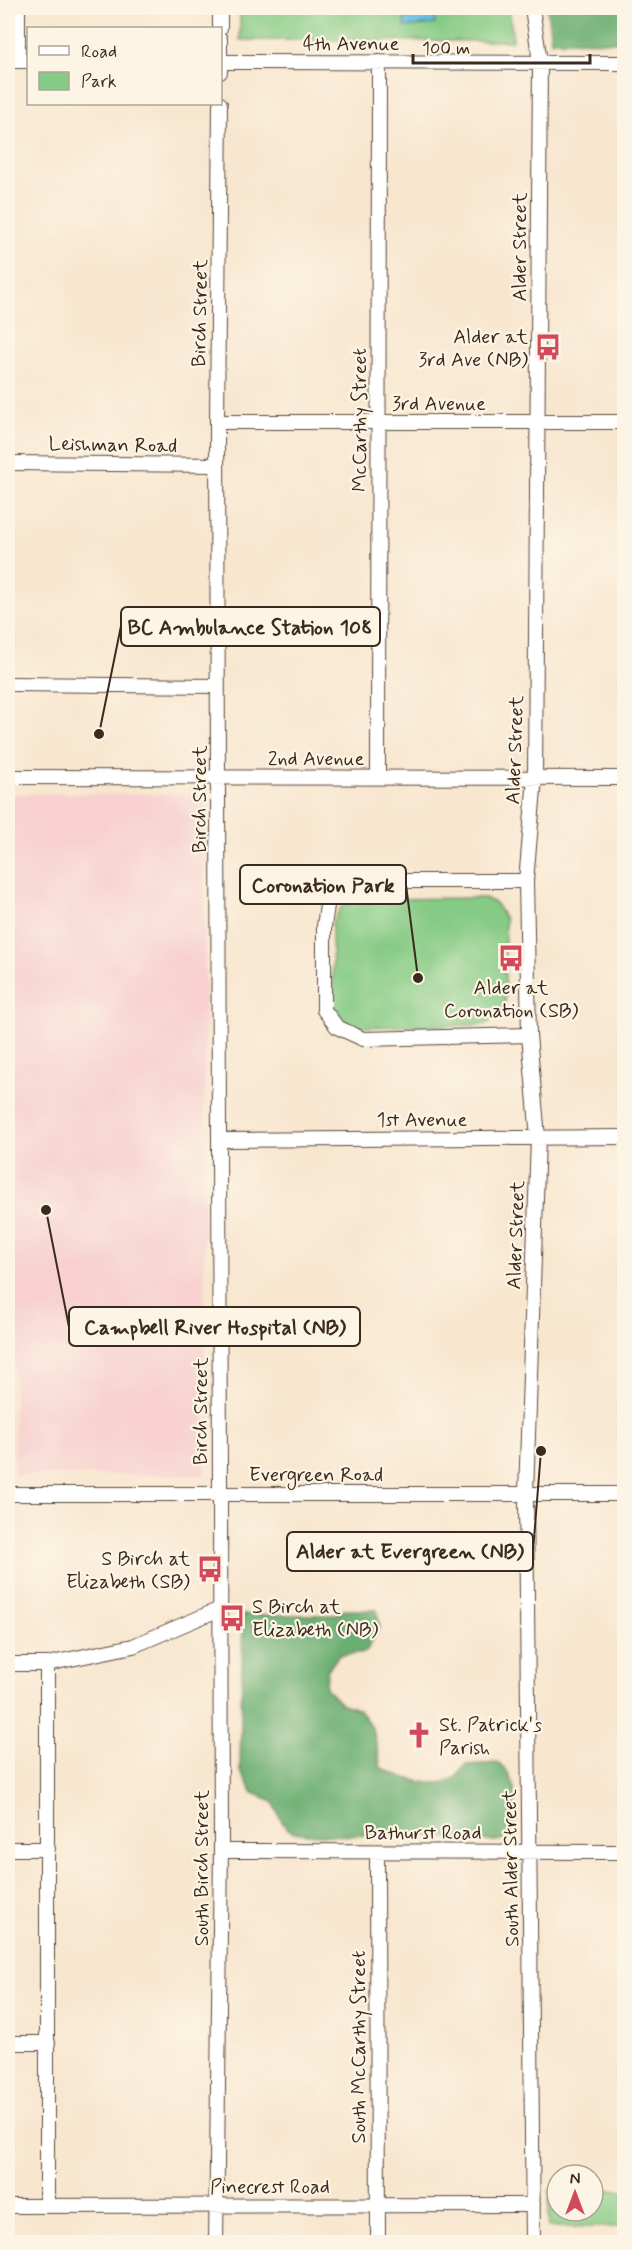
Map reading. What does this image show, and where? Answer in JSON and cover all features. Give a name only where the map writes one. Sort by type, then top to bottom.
[{"type":"street","points":[[18,8],[18,62]]},
{"type":"street","points":[[220,8],[220,27]]},
{"type":"street","name":"Alder Street","points":[[526,1494],[538,1138],[529,1035],[526,881],[535,778],[540,62],[532,8]]},
{"type":"street","name":"4th Avenue","points":[[222,62],[624,63]]},
{"type":"street","name":"McCarthy Street","points":[[378,777],[379,62]]},
{"type":"street","name":"Birch Street","points":[[220,105],[217,465],[220,1494]]},
{"type":"street","name":"3rd Avenue","points":[[217,422],[624,422]]},
{"type":"street","name":"Leishman Road","points":[[8,463],[217,465]]},
{"type":"street","points":[[8,684],[218,686]]},
{"type":"street","name":"2nd Avenue","points":[[8,777],[624,778]]},
{"type":"street","points":[[526,881],[342,881],[329,892],[324,926],[324,1010],[337,1028],[363,1038],[529,1035]]},
{"type":"street","name":"1st Avenue","points":[[219,1140],[624,1137]]},
{"type":"street","name":"Evergreen Road","points":[[8,1494],[624,1494]]},
{"type":"street","name":"South Birch Street","points":[[216,2242],[221,1851],[220,1494]]},
{"type":"street","name":"South Alder Street","points":[[526,1494],[533,2242]]},
{"type":"street","points":[[8,1664],[47,1664],[133,1646],[220,1609]]},
{"type":"street","points":[[47,1664],[47,2206]]},
{"type":"street","points":[[8,1849],[48,1849]]},
{"type":"street","name":"Bathurst Road","points":[[221,1851],[624,1852]]},
{"type":"street","name":"South McCarthy Street","points":[[377,1852],[378,2242]]},
{"type":"street","points":[[8,2043],[48,2043]]},
{"type":"street","name":"Pinecrest Road","points":[[8,2206],[533,2205]]},
{"type":"shaded area","points":[[8,794],[205,794],[204,1475],[14,1475],[14,1307],[8,1307]]},
{"type":"green space","points":[[240,8],[509,8],[513,41],[240,40]]},
{"type":"green space","points":[[547,8],[624,8],[624,42],[551,41]]},
{"type":"green space","points":[[485,898],[496,904],[505,919],[505,1002],[497,1017],[483,1025],[355,1027],[344,1022],[333,1006],[332,923],[342,906],[360,899]]},
{"type":"green space","points":[[344,1610],[377,1610],[380,1627],[366,1652],[339,1655],[327,1671],[326,1688],[340,1703],[359,1710],[373,1729],[381,1768],[418,1781],[438,1783],[456,1777],[465,1765],[499,1763],[510,1776],[515,1792],[514,1822],[507,1838],[489,1841],[416,1834],[329,1835],[297,1832],[288,1829],[283,1823],[273,1801],[253,1793],[240,1771],[243,1615],[334,1615]]},
{"type":"green space","points":[[605,2190],[624,2190],[624,2227],[548,2227],[548,2223],[605,2223]]},
{"type":"water","points":[[434,13],[435,24],[405,27],[404,16]]},
{"type":"place","name":"Alder at 3rd Ave (NB)","points":[[548,347]]},
{"type":"place","name":"BC Ambulance Station 108","points":[[99,734]]},
{"type":"place","name":"Alder at Coronation (SB)","points":[[511,958]]},
{"type":"place","name":"Coronation Park","points":[[418,978]]},
{"type":"place","name":"Campbell River Hospital (NB)","points":[[46,1210]]},
{"type":"place","name":"Alder at Evergreen (NB)","points":[[541,1451]]},
{"type":"place","name":"S Birch at Elizabeth (SB)","points":[[210,1569]]},
{"type":"place","name":"S Birch at Elizabeth (NB)","points":[[232,1618]]},
{"type":"place","name":"St. Patrick's Parish","points":[[419,1735]]}]
